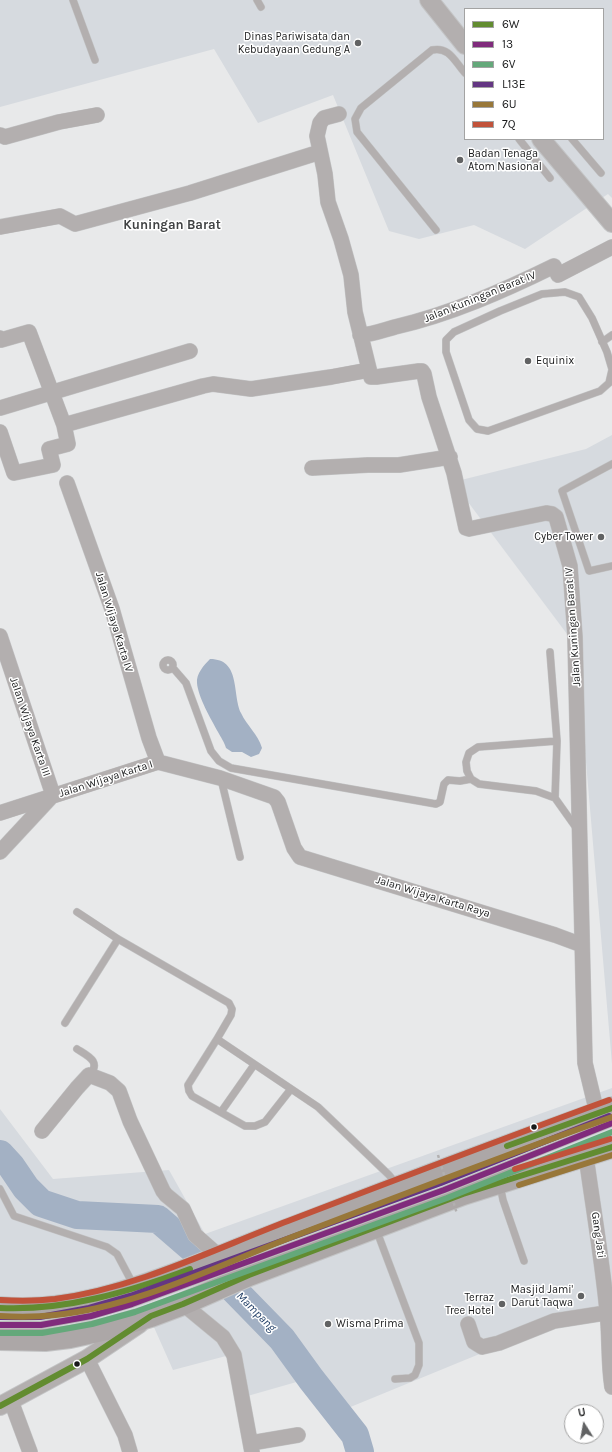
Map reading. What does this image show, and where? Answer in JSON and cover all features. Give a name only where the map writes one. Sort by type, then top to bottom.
[{"type":"main road","points":[[0,1308],[15,1310],[46,1308],[82,1303],[177,1274],[399,1187],[607,1115]]},
{"type":"main road","points":[[0,1338],[46,1340],[70,1337],[107,1329],[151,1316],[249,1275],[463,1194],[612,1147]]},
{"type":"street","points":[[429,0],[464,44]]},
{"type":"street","points":[[64,425],[213,384],[250,389],[369,370],[354,312],[351,275],[341,238],[328,202],[325,174],[317,136],[320,123],[324,118],[339,114]]},
{"type":"street","points":[[0,135],[5,137],[59,122],[97,115]]},
{"type":"street","points":[[542,140],[612,223]]},
{"type":"street","points":[[0,227],[60,216],[75,224],[190,193],[320,152]]},
{"type":"street","name":"Jalan Kuningan Barat IV","points":[[360,335],[405,325],[445,313],[513,286],[554,266],[558,274],[612,247]]},
{"type":"street","points":[[0,338],[1,340],[29,332],[64,425],[68,444],[49,449],[53,465],[14,473],[0,432]]},
{"type":"street","points":[[0,408],[190,351]]},
{"type":"street","name":"Jalan Kuningan Barat IV","points":[[369,370],[371,376],[376,377],[422,371],[450,457],[466,528],[469,529],[546,513],[552,514],[556,517],[570,566],[576,637],[582,945]]},
{"type":"street","points":[[312,468],[399,465],[450,457]]},
{"type":"street","name":"Jalan Wijaya Karta IV","points":[[68,483],[112,609],[149,738],[158,762]]},
{"type":"street","name":"Jalan Wijaya Karta III","points":[[0,636],[53,795]]},
{"type":"street","name":"Jalan Wijaya Karta Raya","points":[[158,762],[220,778],[277,799],[294,848],[300,857],[555,935],[582,945]]},
{"type":"street","name":"Jalan Wijaya Karta I","points":[[0,813],[158,762]]},
{"type":"street","name":"Jalan Wijaya Karta I","points":[[0,852],[53,795]]},
{"type":"street","points":[[582,945],[585,1064],[607,1115]]},
{"type":"street","points":[[42,1131],[89,1075],[110,1083],[119,1091],[130,1120],[163,1191],[183,1209],[195,1235],[215,1259]]},
{"type":"street","name":"Gang Jati","points":[[586,1156],[610,1312],[608,1348],[612,1387]]},
{"type":"street","points":[[187,1301],[224,1337],[234,1355],[252,1448],[298,1434]]},
{"type":"street","points":[[468,1324],[474,1342],[482,1347],[499,1343],[554,1321],[610,1312]]},
{"type":"street","points":[[30,1452],[5,1403],[87,1358],[151,1316]]},
{"type":"street","points":[[87,1358],[125,1435],[130,1452]]},
{"type":"lane","points":[[73,0],[95,60]]},
{"type":"lane","points":[[257,0],[261,7]]},
{"type":"lane","points":[[436,230],[357,132],[356,119],[361,108],[432,50],[440,48],[447,52],[464,72]]},
{"type":"lane","points":[[519,140],[550,178]]},
{"type":"lane","points":[[573,140],[601,173]]},
{"type":"lane","points":[[565,292],[579,297],[592,318],[602,342],[609,350],[612,370],[609,383],[600,391],[488,431],[477,429],[469,420],[446,352],[446,340],[454,332],[542,294],[565,292]]},
{"type":"lane","points":[[602,342],[612,335]]},
{"type":"lane","points":[[612,464],[562,491],[589,571],[612,566]]},
{"type":"lane","points":[[550,652],[557,741],[555,798]]},
{"type":"lane","points":[[173,668],[186,683],[211,751],[219,761],[231,768],[436,804],[440,802],[444,784],[448,780],[460,781],[471,779]]},
{"type":"lane","points":[[557,741],[478,747],[469,754],[466,762],[467,771],[471,779],[479,784],[536,791],[555,798],[580,832]]},
{"type":"lane","points":[[220,778],[240,857]]},
{"type":"lane","points":[[77,912],[118,939],[230,1003],[232,1015],[188,1085],[188,1091],[192,1096],[245,1126],[255,1126],[265,1122],[291,1090]]},
{"type":"lane","points":[[66,1023],[118,939]]},
{"type":"lane","points":[[216,1040],[318,1107],[389,1175],[399,1187]]},
{"type":"lane","points":[[77,1049],[93,1060],[95,1065],[94,1071],[89,1075]]},
{"type":"lane","points":[[221,1112],[254,1065]]},
{"type":"lane","points":[[0,1325],[40,1325],[91,1316],[132,1304],[444,1190],[607,1115]]},
{"type":"lane","points":[[499,1183],[524,1261]]},
{"type":"lane","points":[[0,1189],[14,1216],[107,1247],[117,1254],[135,1287]]},
{"type":"lane","points":[[375,1227],[419,1343],[419,1365],[416,1375],[410,1378],[395,1379]]},
{"type":"shaded area","points":[[0,0],[612,0],[612,198],[608,194],[525,249],[474,225],[419,239],[389,231],[333,95],[258,123],[214,49],[0,107]]},
{"type":"shaded area","points":[[612,435],[612,1064],[576,646],[453,482],[586,449]]},
{"type":"shaded area","points":[[612,1088],[612,1312],[555,1323],[348,1408],[307,1379],[237,1399],[226,1356],[173,1370],[153,1325],[0,1342],[0,1109],[53,1179],[169,1170],[205,1234]]},
{"type":"water","points":[[210,659],[220,661],[227,665],[231,671],[241,713],[258,738],[262,748],[259,754],[251,757],[242,752],[232,752],[226,748],[202,701],[198,689],[198,676],[205,664]]},
{"type":"waterway","name":"Mampang","points":[[0,1154],[11,1166],[26,1188],[41,1203],[77,1215],[158,1219],[202,1257],[282,1339],[355,1435],[360,1452]]},
{"type":"transit line","name":"7Q","points":[[0,1300],[28,1301],[55,1299],[85,1294],[145,1277],[174,1267],[368,1190],[609,1100]]},
{"type":"transit line","name":"6W","points":[[507,1146],[612,1108]]},
{"type":"transit line","name":"L13E","points":[[0,1317],[40,1317],[89,1308],[130,1296],[441,1183],[609,1116]]},
{"type":"transit line","name":"6U","points":[[0,1316],[21,1317],[55,1315],[85,1311],[116,1304],[176,1284],[412,1191],[612,1117]]},
{"type":"transit line","name":"13","points":[[0,1325],[41,1325],[91,1316],[132,1304],[444,1190],[612,1123]]},
{"type":"transit line","name":"6V","points":[[0,1333],[42,1333],[92,1324],[135,1312],[447,1198],[612,1132]]},
{"type":"transit line","name":"7Q","points":[[515,1169],[610,1139]]},
{"type":"transit line","name":"6W","points":[[0,1406],[87,1359],[151,1316],[183,1304],[249,1275],[463,1194],[612,1147]]},
{"type":"transit line","name":"6U","points":[[519,1185],[612,1155]]},
{"type":"transit line","name":"6W","points":[[0,1308],[24,1308],[73,1303],[120,1292],[190,1269]]},
{"type":"place","name":"Dinas Pariwisata dan Kebudayaan Gedung A","points":[[358,43]]},
{"type":"place","name":"Badan Tenaga Atom Nasional","points":[[460,160]]},
{"type":"place","name":"Equinix","points":[[528,361]]},
{"type":"place","name":"Cyber Tower","points":[[601,537]]},
{"type":"place","name":"Masjid Jami' Darut Taqwa","points":[[581,1296]]},
{"type":"place","name":"Terraz Tree Hotel","points":[[502,1304]]},
{"type":"place","name":"Wisma Prima","points":[[328,1324]]},
{"type":"district","name":"Kuningan Barat","points":[[172,225]]}]
